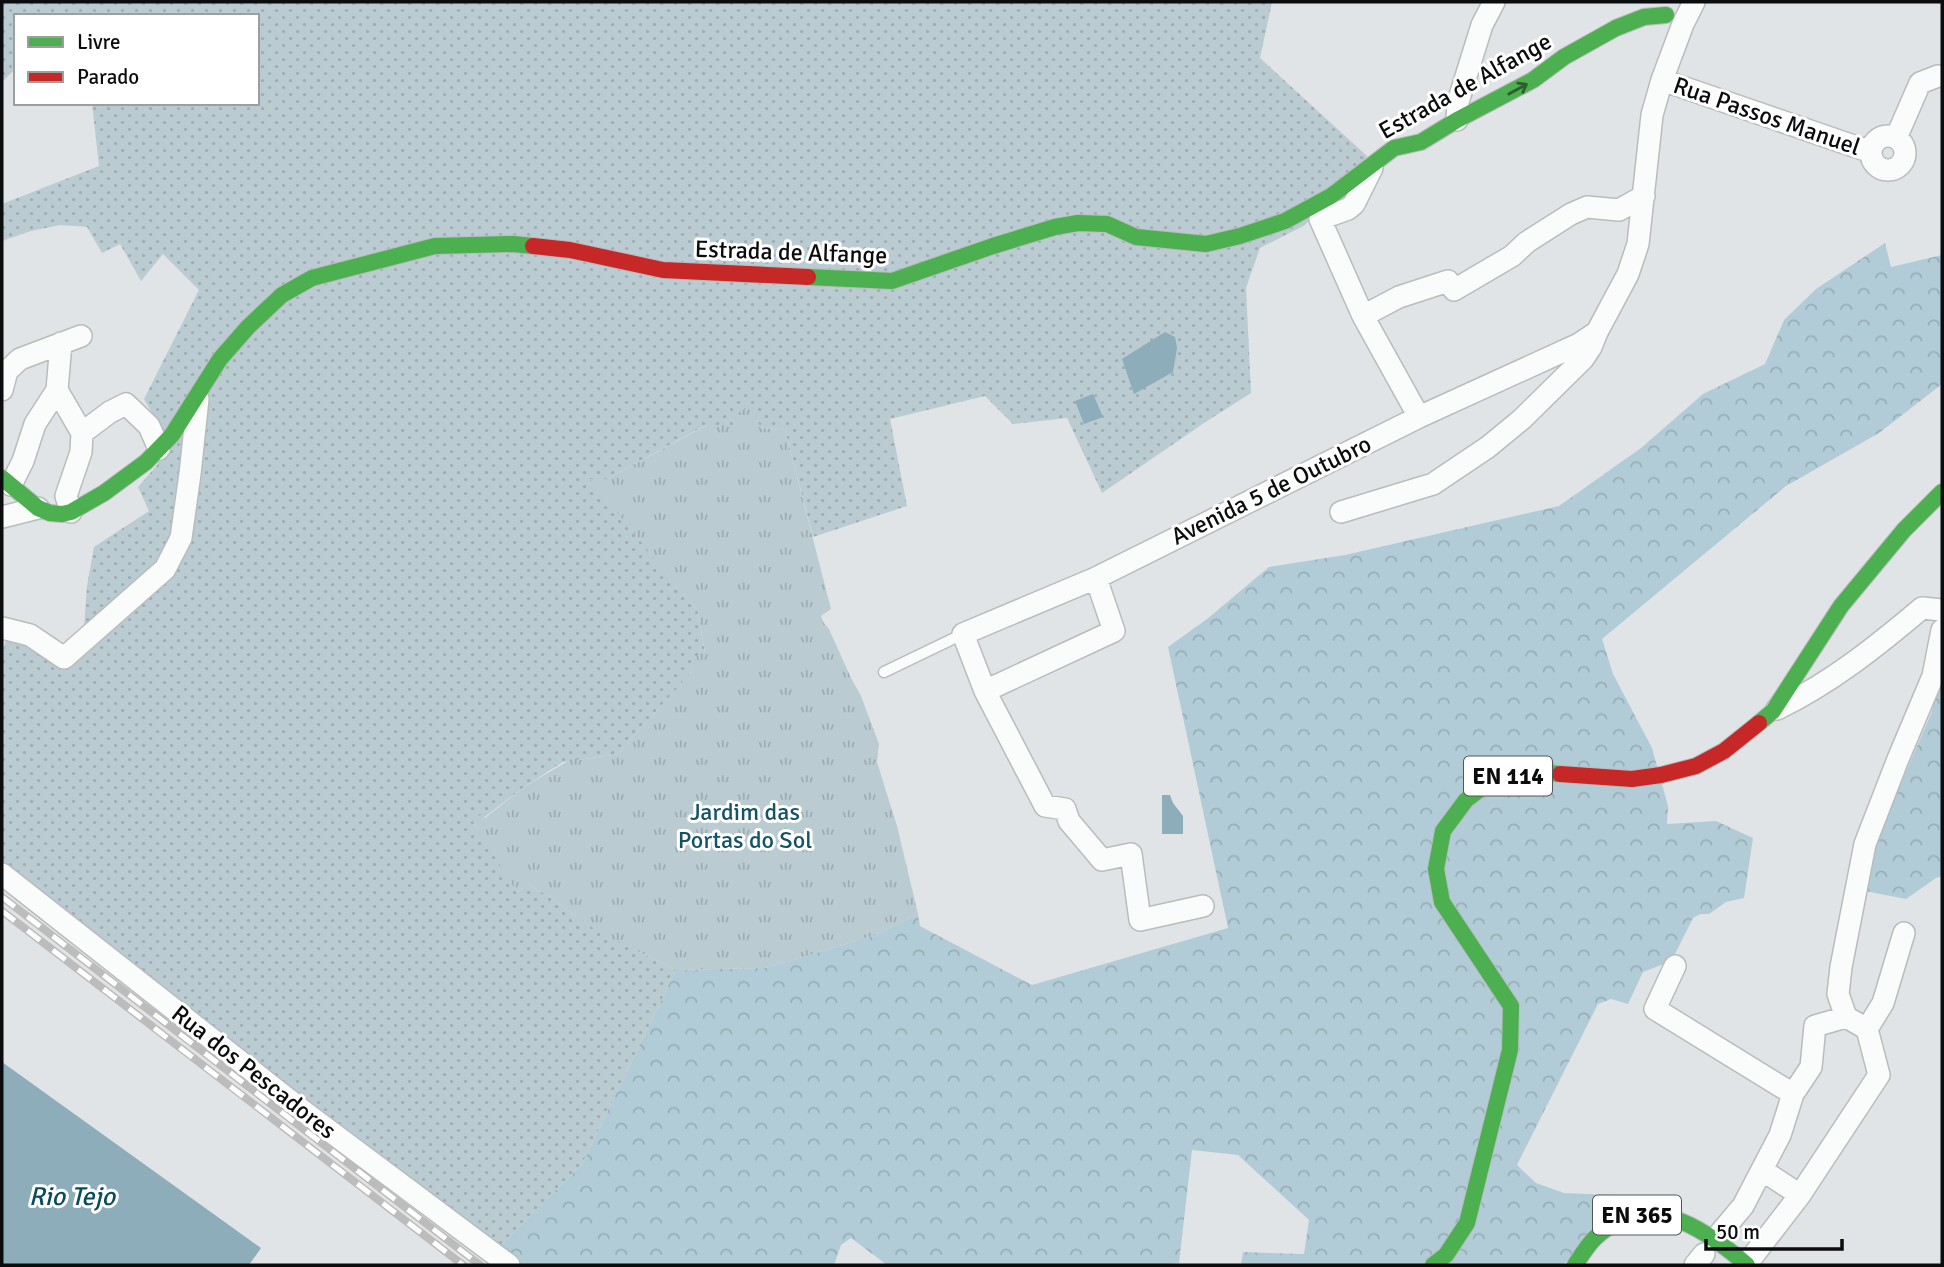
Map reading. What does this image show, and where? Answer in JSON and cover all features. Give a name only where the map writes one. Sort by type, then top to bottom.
[{"type":"street","points":[[1457,120],[1458,102],[1482,25],[1494,2]]},
{"type":"street","points":[[1341,512],[1433,484],[1488,447],[1522,419],[1583,359],[1628,274],[1638,244],[1652,115],[1662,80],[1673,14],[1694,2]]},
{"type":"street","name":"Estrada de Alfange","points":[[71,512],[104,494],[146,462],[184,418],[220,359],[248,327],[282,295],[312,278],[435,246],[513,244],[570,250],[663,270],[892,281],[993,246],[1055,227],[1078,223],[1107,224],[1136,237],[1206,244],[1285,221],[1331,197],[1394,148],[1421,142],[1533,80],[1564,57],[1616,28],[1644,17],[1673,14]]},
{"type":"street","points":[[1896,138],[1920,83],[1938,76]]},
{"type":"street","name":"Rua Passos Manuel","points":[[1662,80],[1871,152]]},
{"type":"street","points":[[1885,136],[1896,138],[1903,146],[1905,156],[1896,168],[1886,170],[1876,166],[1871,152],[1875,141],[1885,136]]},
{"type":"street","points":[[1374,164],[1354,204],[1348,209],[1320,219],[1363,316],[1419,417]]},
{"type":"street","points":[[1363,316],[1399,297],[1448,281],[1454,289],[1512,256],[1527,242],[1587,207],[1619,211],[1644,196]]},
{"type":"street","name":"Avenida 5 de Outubro","points":[[963,634],[1096,578],[1419,417],[1579,344],[1597,332]]},
{"type":"street","points":[[2,390],[7,371],[20,359],[71,339],[57,390],[35,424],[23,461],[6,482],[38,508],[62,514],[71,512],[66,496],[81,452],[82,433],[57,390]]},
{"type":"street","points":[[2,628],[30,635],[64,658],[165,569],[181,538],[198,393]]},
{"type":"street","points":[[82,433],[110,412],[126,404],[149,426],[159,449]]},
{"type":"street","name":"EN 114","points":[[1433,1265],[1446,1255],[1467,1223],[1510,1050],[1511,1006],[1442,902],[1436,869],[1443,831],[1466,800],[1495,778],[1539,772],[1632,779],[1696,766],[1724,751],[1773,711],[1841,606],[1904,530],[1942,492]]},
{"type":"street","points":[[2,517],[38,508]]},
{"type":"street","points":[[985,691],[1114,631],[1096,578]]},
{"type":"street","points":[[1773,711],[1802,697],[1856,663],[1922,608],[1942,610]]},
{"type":"street","points":[[1746,1265],[1800,1195],[1879,1075],[1867,1029],[1846,1017],[1838,994],[1843,956],[1865,844],[1933,676],[1942,630]]},
{"type":"street","points":[[963,634],[985,691],[1045,806],[1065,808],[1069,821],[1102,860],[1131,854],[1140,920],[1203,906]]},
{"type":"street","name":"Rua dos Pescadores","points":[[2,874],[307,1114],[509,1265]]},
{"type":"street","points":[[1867,1029],[1883,1003],[1904,933]]},
{"type":"street","points":[[1675,966],[1648,1004],[1793,1094]]},
{"type":"street","points":[[1705,1252],[1743,1206],[1780,1135],[1793,1094],[1811,1067],[1815,1026],[1846,1017]]},
{"type":"street","points":[[1762,1170],[1800,1195]]},
{"type":"street","name":"EN 365","points":[[1575,1265],[1595,1236],[1613,1223],[1629,1216],[1649,1213],[1691,1224],[1705,1252],[1746,1265]]},
{"type":"lane","points":[[884,672],[963,634]]},
{"type":"green space","points":[[2,2],[1272,2],[1260,58],[1367,156],[1305,225],[1260,248],[1246,288],[1251,393],[1102,493],[1067,418],[1013,424],[985,396],[890,419],[907,506],[813,537],[785,430],[706,425],[607,479],[591,479],[698,612],[705,653],[693,658],[693,669],[689,675],[618,754],[563,762],[524,787],[474,825],[479,828],[517,892],[529,885],[551,897],[576,917],[676,970],[582,1164],[494,1252],[2,866],[2,652],[7,638],[24,639],[53,661],[83,642],[87,586],[94,547],[149,511],[138,487],[158,464],[158,423],[144,399],[199,290],[163,254],[141,281],[120,244],[102,253],[87,227],[60,225],[2,241],[2,204],[99,166],[92,105],[259,105],[259,14],[14,14],[14,70],[2,82]]},
{"type":"green space","points":[[1885,243],[1891,267],[1942,255],[1942,384],[1879,433],[1786,486],[1602,639],[1613,674],[1652,748],[1668,806],[1667,824],[1716,821],[1753,838],[1744,898],[1726,902],[1709,914],[1700,914],[1693,918],[1669,962],[1643,972],[1628,1004],[1611,999],[1598,1004],[1517,1165],[1536,1183],[1564,1193],[1637,1196],[1614,1209],[1563,1265],[1241,1265],[1243,1252],[1304,1254],[1309,1220],[1238,1155],[1192,1150],[1179,1263],[887,1265],[851,1238],[841,1245],[834,1265],[521,1265],[494,1252],[582,1164],[676,970],[766,968],[876,935],[918,914],[920,926],[1032,985],[1228,928],[1168,647],[1207,619],[1269,567],[1345,555],[1559,506],[1641,448],[1703,394],[1765,364],[1784,320],[1816,289]]},
{"type":"green space","name":"Jardim das Portas do Sol","points":[[750,406],[761,428],[785,430],[831,609],[821,616],[861,696],[879,744],[877,762],[897,826],[918,914],[876,935],[766,968],[676,970],[602,934],[551,897],[529,885],[517,892],[473,822],[475,817],[480,815],[485,818],[524,787],[573,758],[578,760],[618,754],[689,675],[693,669],[693,658],[705,652],[698,612],[590,479],[607,479],[707,425],[733,425],[731,417]]},
{"type":"green space","points":[[1942,674],[1942,876],[1906,899],[1865,891],[1875,846],[1931,714]]},
{"type":"water","points":[[1165,332],[1175,337],[1177,348],[1173,372],[1134,394],[1122,359]]},
{"type":"water","points":[[1093,394],[1103,417],[1084,424],[1075,401]]},
{"type":"water","points":[[1162,795],[1170,795],[1183,816],[1183,834],[1162,834]]},
{"type":"water","name":"Rio Tejo","points":[[2,1062],[261,1248],[249,1265],[2,1265]]},
{"type":"railway","points":[[2,897],[480,1265]]},
{"type":"railway","points":[[2,911],[463,1265]]},
{"type":"traffic: fast","points":[[808,277],[892,281],[993,246],[1055,227],[1078,223],[1107,224],[1136,237],[1206,244],[1240,236],[1285,221],[1331,196],[1394,148],[1421,142],[1533,80],[1564,57],[1616,28],[1644,17],[1666,15]]},
{"type":"traffic: fast","points":[[2,478],[38,508],[50,513],[71,512],[104,493],[146,462],[172,435],[220,359],[248,327],[282,295],[312,278],[435,246],[533,246]]},
{"type":"traffic: fast","points":[[1759,723],[1773,711],[1841,606],[1904,530],[1942,492]]},
{"type":"traffic: fast","points":[[1433,1265],[1446,1255],[1467,1223],[1510,1050],[1511,1006],[1442,902],[1436,869],[1443,831],[1466,800],[1495,778],[1539,772],[1560,774]]},
{"type":"traffic: fast","points":[[1575,1265],[1594,1239],[1614,1224],[1634,1216],[1654,1215],[1693,1227],[1747,1265]]},
{"type":"traffic: jam","points":[[533,246],[570,250],[663,270],[808,277]]},
{"type":"traffic: jam","points":[[1560,774],[1632,779],[1661,775],[1696,766],[1724,751],[1759,723]]}]
